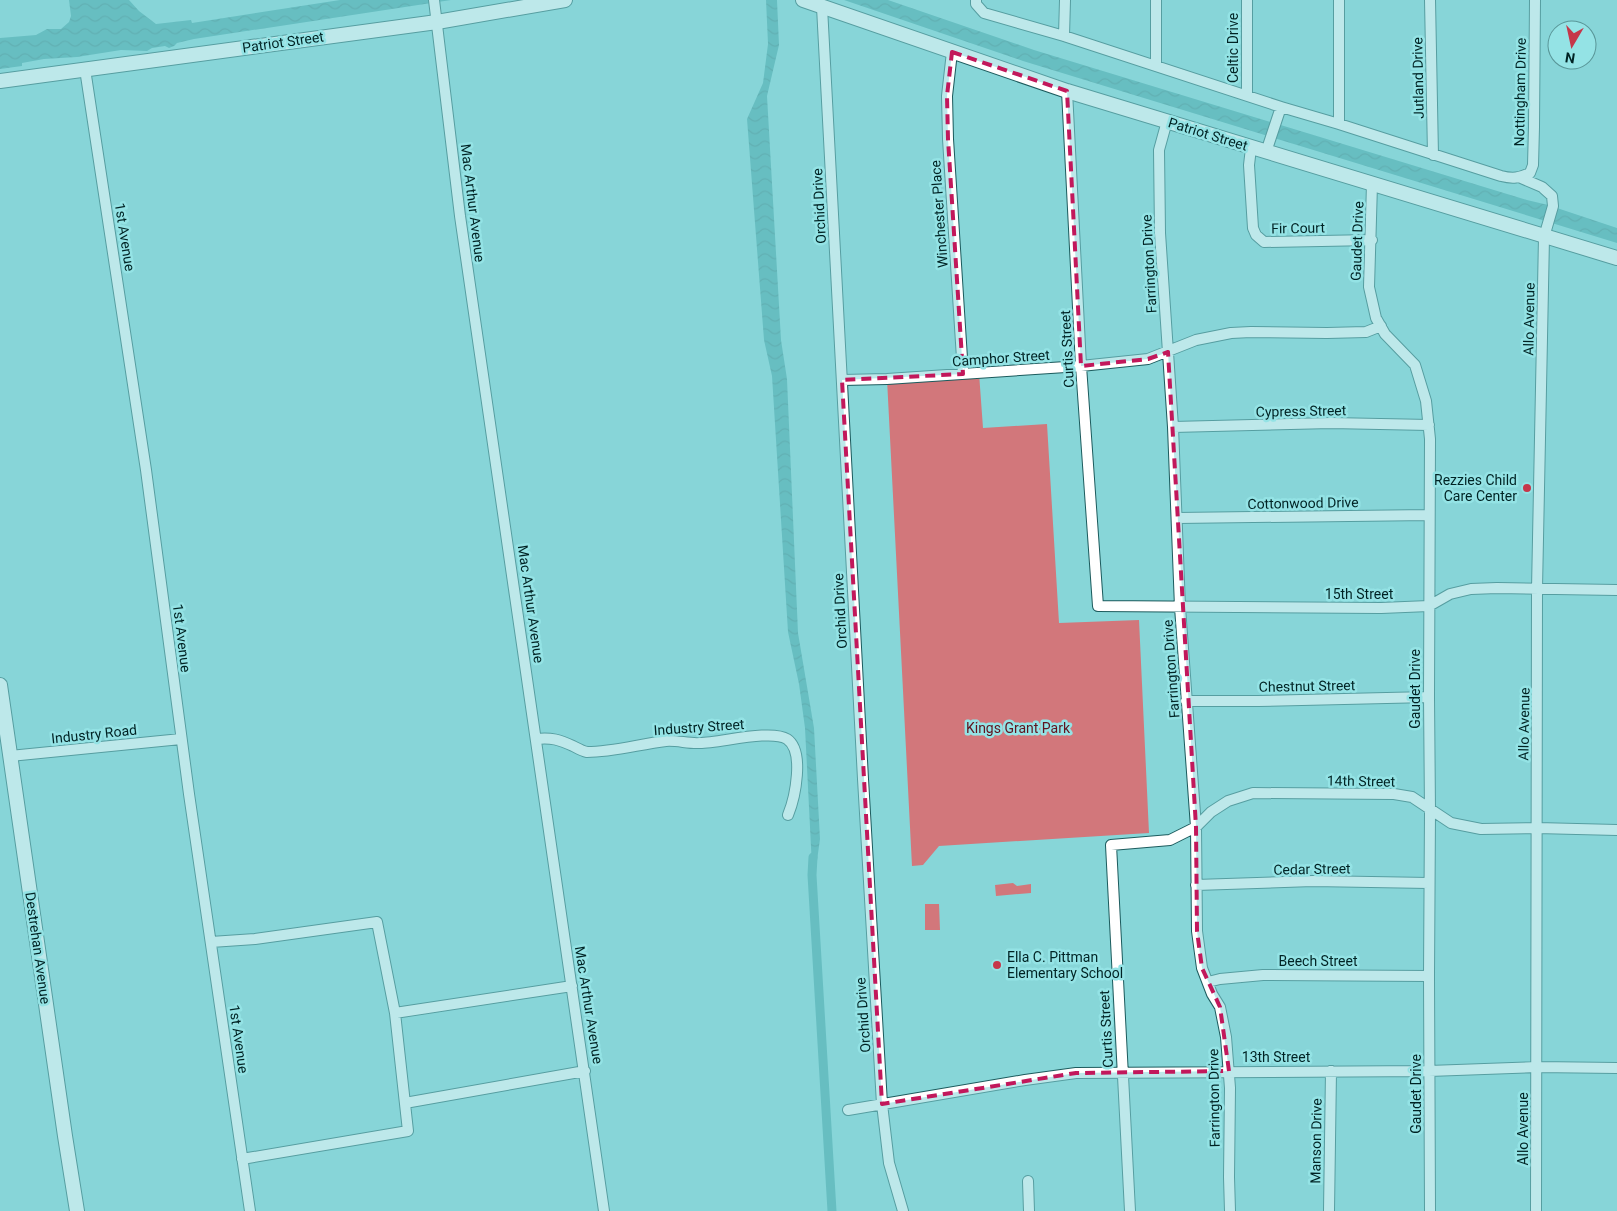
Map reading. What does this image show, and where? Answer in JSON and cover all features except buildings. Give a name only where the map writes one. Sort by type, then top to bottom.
[{"type":"main road","name":"Patriot Street","points":[[0,81],[437,22],[565,0]]},
{"type":"main road","name":"Patriot Street","points":[[802,0],[1067,91],[1251,148],[1267,149],[1372,184],[1546,232],[1617,258]]},
{"type":"main road","name":"Destrehan Avenue","points":[[0,685],[77,1211]]},
{"type":"street","points":[[1064,36],[1065,0]]},
{"type":"street","points":[[1156,0],[1156,66]]},
{"type":"street","name":"Celtic Drive","points":[[1247,0],[1247,95]]},
{"type":"street","points":[[1339,0],[1339,124]]},
{"type":"street","name":"Jutland Drive","points":[[1430,0],[1433,154]]},
{"type":"street","name":"Nottingham Drive","points":[[1521,178],[1530,173],[1533,166],[1535,0]]},
{"type":"street","points":[[976,2],[984,12],[1247,95],[1279,112],[1339,124],[1501,176],[1521,178]]},
{"type":"street","name":"Mac Arthur Avenue","points":[[435,4],[460,216],[604,1211]]},
{"type":"street","name":"Orchid Drive","points":[[822,7],[882,1104],[889,1163],[903,1211]]},
{"type":"street","name":"Winchester Place","points":[[952,52],[947,96],[948,139],[962,374]]},
{"type":"street","name":"1st Avenue","points":[[85,69],[146,470],[181,739],[250,1211]]},
{"type":"street","name":"Curtis Street","points":[[1067,91],[1081,366],[1098,606]]},
{"type":"street","points":[[1267,149],[1279,112]]},
{"type":"street","name":"Farrington Drive","points":[[1167,121],[1161,139],[1159,161],[1160,233],[1178,518],[1180,607],[1196,827],[1196,885],[1199,940],[1202,968],[1212,994],[1220,1007],[1226,1037],[1229,1071],[1228,1177],[1230,1211]]},
{"type":"street","name":"Fir Court","points":[[1251,148],[1253,228],[1256,235],[1264,242],[1372,240]]},
{"type":"street","name":"Allo Avenue","points":[[1521,178],[1542,187],[1552,196],[1553,206],[1546,232],[1538,589],[1536,1211]]},
{"type":"street","name":"Gaudet Drive","points":[[1372,184],[1370,287],[1376,318],[1386,334],[1415,365],[1426,401],[1430,439],[1430,1211]]},
{"type":"street","name":"Camphor Street","points":[[842,380],[887,379],[1081,366],[1148,359],[1196,340],[1231,333],[1366,332],[1381,326]]},
{"type":"street","name":"Cypress Street","points":[[1173,427],[1331,423],[1429,425]]},
{"type":"street","name":"Cottonwood Drive","points":[[1178,518],[1429,515]]},
{"type":"street","name":"15th Street","points":[[1098,606],[1381,608],[1429,606],[1450,594],[1471,589],[1617,590]]},
{"type":"street","name":"Chestnut Street","points":[[1186,701],[1429,697]]},
{"type":"street","name":"Industry Street","points":[[536,738],[548,737],[557,739],[585,752],[669,741],[700,744],[765,736],[786,738],[794,745],[796,755],[796,785],[788,815]]},
{"type":"street","name":"Industry Road","points":[[10,756],[181,739]]},
{"type":"street","name":"14th Street","points":[[1111,846],[1170,840],[1196,827],[1211,812],[1228,801],[1253,793],[1394,794],[1412,798],[1451,823],[1480,829],[1617,830]]},
{"type":"street","name":"Curtis Street","points":[[1111,846],[1130,1211]]},
{"type":"street","name":"Cedar Street","points":[[1196,885],[1313,881],[1429,883]]},
{"type":"street","points":[[211,942],[255,939],[377,922],[395,1013],[408,1131],[242,1159]]},
{"type":"street","name":"Beech Street","points":[[1208,982],[1263,975],[1429,976]]},
{"type":"street","points":[[395,1013],[572,986]]},
{"type":"street","name":"13th Street","points":[[848,1110],[1076,1073],[1122,1071],[1429,1071],[1617,1068]]},
{"type":"street","points":[[405,1103],[585,1071]]},
{"type":"street","name":"Manson Drive","points":[[1329,1211],[1331,1071]]},
{"type":"street","points":[[1028,1180],[1029,1211]]},
{"type":"highlighted area","points":[[952,52],[1067,91],[1081,366],[1148,359],[1168,352],[1196,827],[1197,931],[1202,968],[1220,1007],[1229,1071],[1076,1073],[882,1104],[842,380],[963,374],[948,139],[947,96]]},
{"type":"green space","name":"Kings Grant Park","points":[[979,373],[983,428],[1047,424],[1059,623],[1139,620],[1149,833],[939,846],[923,865],[912,866],[887,379]]},
{"type":"green space","points":[[1013,883],[1017,886],[1031,884],[1031,893],[996,896],[995,885]]},
{"type":"green space","points":[[925,904],[939,904],[940,930],[925,930]]},
{"type":"water","points":[[69,0],[129,0],[139,11],[156,24],[191,20],[192,23],[340,0],[451,0],[194,39],[177,43],[169,48],[165,46],[152,48],[147,51],[121,50],[77,57],[44,59],[22,63],[22,66],[0,69],[0,38],[36,35],[47,29],[61,29],[69,22],[71,16]]},
{"type":"water","points":[[766,0],[777,0],[779,45],[767,96],[781,340],[787,379],[798,633],[814,728],[820,839],[816,868],[812,867],[805,728],[799,684],[788,632],[772,376],[764,340],[747,119],[763,83],[768,44]]},
{"type":"water","points":[[844,0],[888,0],[1034,50],[1548,205],[1617,228],[1617,243],[1023,61]]},
{"type":"waterway","points":[[813,857],[812,875],[832,1211]]},
{"type":"place","name":"Rezzies Child Care Center","points":[[1527,488]]},
{"type":"place","name":"Ella C. Pittman Elementary School","points":[[997,965]]}]
